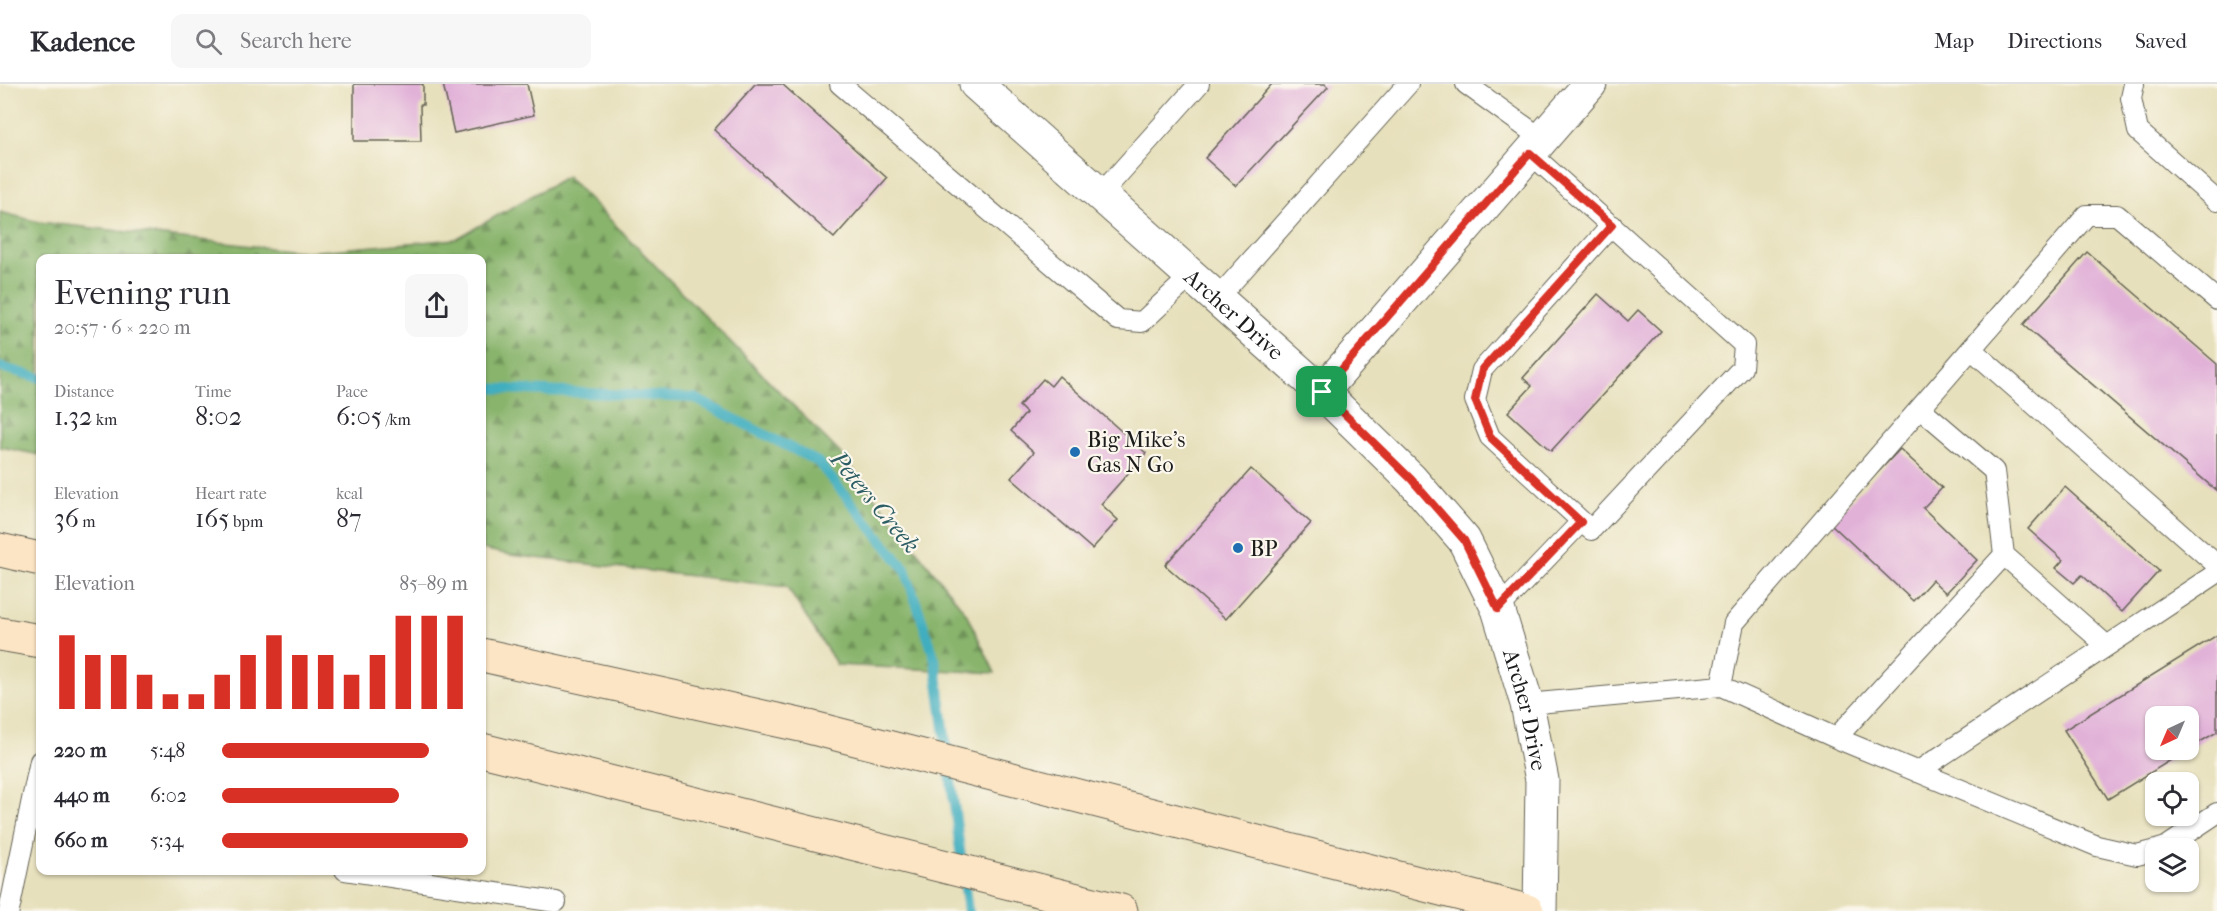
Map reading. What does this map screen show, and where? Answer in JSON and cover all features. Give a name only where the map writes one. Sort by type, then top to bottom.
[{"type":"main road","points":[[0,550],[36,558]]},
{"type":"main road","points":[[0,634],[36,639]]},
{"type":"main road","points":[[486,656],[809,727],[1527,911]]},
{"type":"main road","points":[[486,751],[1121,911]]},
{"type":"street","name":"Archer Drive","points":[[976,84],[1322,392],[1411,479],[1464,540],[1498,609],[1527,704],[1542,780],[1540,911]]},
{"type":"street","points":[[1322,392],[1590,84]]},
{"type":"lane","points":[[840,84],[1118,320],[1142,322],[1191,276]]},
{"type":"lane","points":[[1100,195],[1199,84]]},
{"type":"lane","points":[[1217,299],[1408,84]]},
{"type":"lane","points":[[1466,84],[1536,146],[1612,225],[1744,345],[1743,368],[1591,530],[1490,437],[1475,400],[1482,370],[1612,225]]},
{"type":"lane","points":[[2134,84],[2131,98],[2138,131],[2217,201]]},
{"type":"lane","points":[[1721,686],[1734,623],[2087,215],[2117,215],[2217,300]]},
{"type":"lane","points":[[1971,349],[2217,565]]},
{"type":"lane","points":[[1920,408],[1994,471],[2004,555],[2107,646]]},
{"type":"lane","points":[[1498,609],[1581,522]]},
{"type":"lane","points":[[1836,738],[2004,555]]},
{"type":"lane","points":[[1917,772],[2217,573]]},
{"type":"lane","points":[[1527,704],[1721,686],[1836,738],[2097,846],[2137,855],[2145,853]]},
{"type":"lane","points":[[9,908],[34,822],[36,802]]},
{"type":"lane","points":[[2180,838],[2217,813]]},
{"type":"lane","points":[[378,875],[556,902]]},
{"type":"green space","points":[[567,176],[839,452],[966,613],[995,673],[837,665],[787,587],[510,555],[486,550],[486,254],[36,254],[36,454],[0,447],[0,212],[39,222],[306,252],[456,239]]},
{"type":"building","points":[[354,84],[423,84],[423,105],[420,105],[421,141],[354,141]]},
{"type":"building","points":[[443,84],[527,84],[534,115],[454,133]]},
{"type":"building","points":[[755,84],[782,84],[887,178],[834,238],[714,130]]},
{"type":"building","points":[[1272,84],[1325,84],[1328,87],[1236,186],[1205,158]]},
{"type":"building","points":[[2087,252],[2217,364],[2217,491],[2023,325]]},
{"type":"building","points":[[1598,294],[1628,321],[1638,310],[1661,331],[1551,451],[1508,412],[1532,386],[1523,378]]},
{"type":"building","points":[[1059,376],[1146,453],[1101,504],[1118,520],[1092,549],[1011,478],[1034,452],[1011,431],[1026,413],[1019,406],[1043,379],[1051,386]]},
{"type":"building","points":[[1900,449],[1942,488],[1923,508],[1977,560],[1946,593],[1932,580],[1913,601],[1830,523]]},
{"type":"building","points":[[1251,469],[1311,523],[1226,619],[1165,565]]},
{"type":"building","points":[[2065,487],[2159,571],[2122,612],[2082,575],[2074,583],[2056,568],[2063,560],[2028,529]]},
{"type":"building","points":[[2217,635],[2217,732],[2199,743],[2199,706],[2145,706],[2145,760],[2171,760],[2152,772],[2145,772],[2145,776],[2108,799],[2064,730]]},
{"type":"waterway","name":"Peters Creek","points":[[0,367],[36,377]]},
{"type":"waterway","name":"Peters Creek","points":[[486,388],[694,398],[818,462],[905,569],[935,659],[968,911]]},
{"type":"place","name":"Big Mike's Gas N Go","points":[[1075,452]]},
{"type":"place","name":"BP","points":[[1238,548]]},
{"type":"route","points":[[1530,153],[1612,225],[1482,370],[1475,400],[1490,437],[1581,522],[1498,609],[1464,540],[1411,479],[1322,392],[1530,153]]}]
